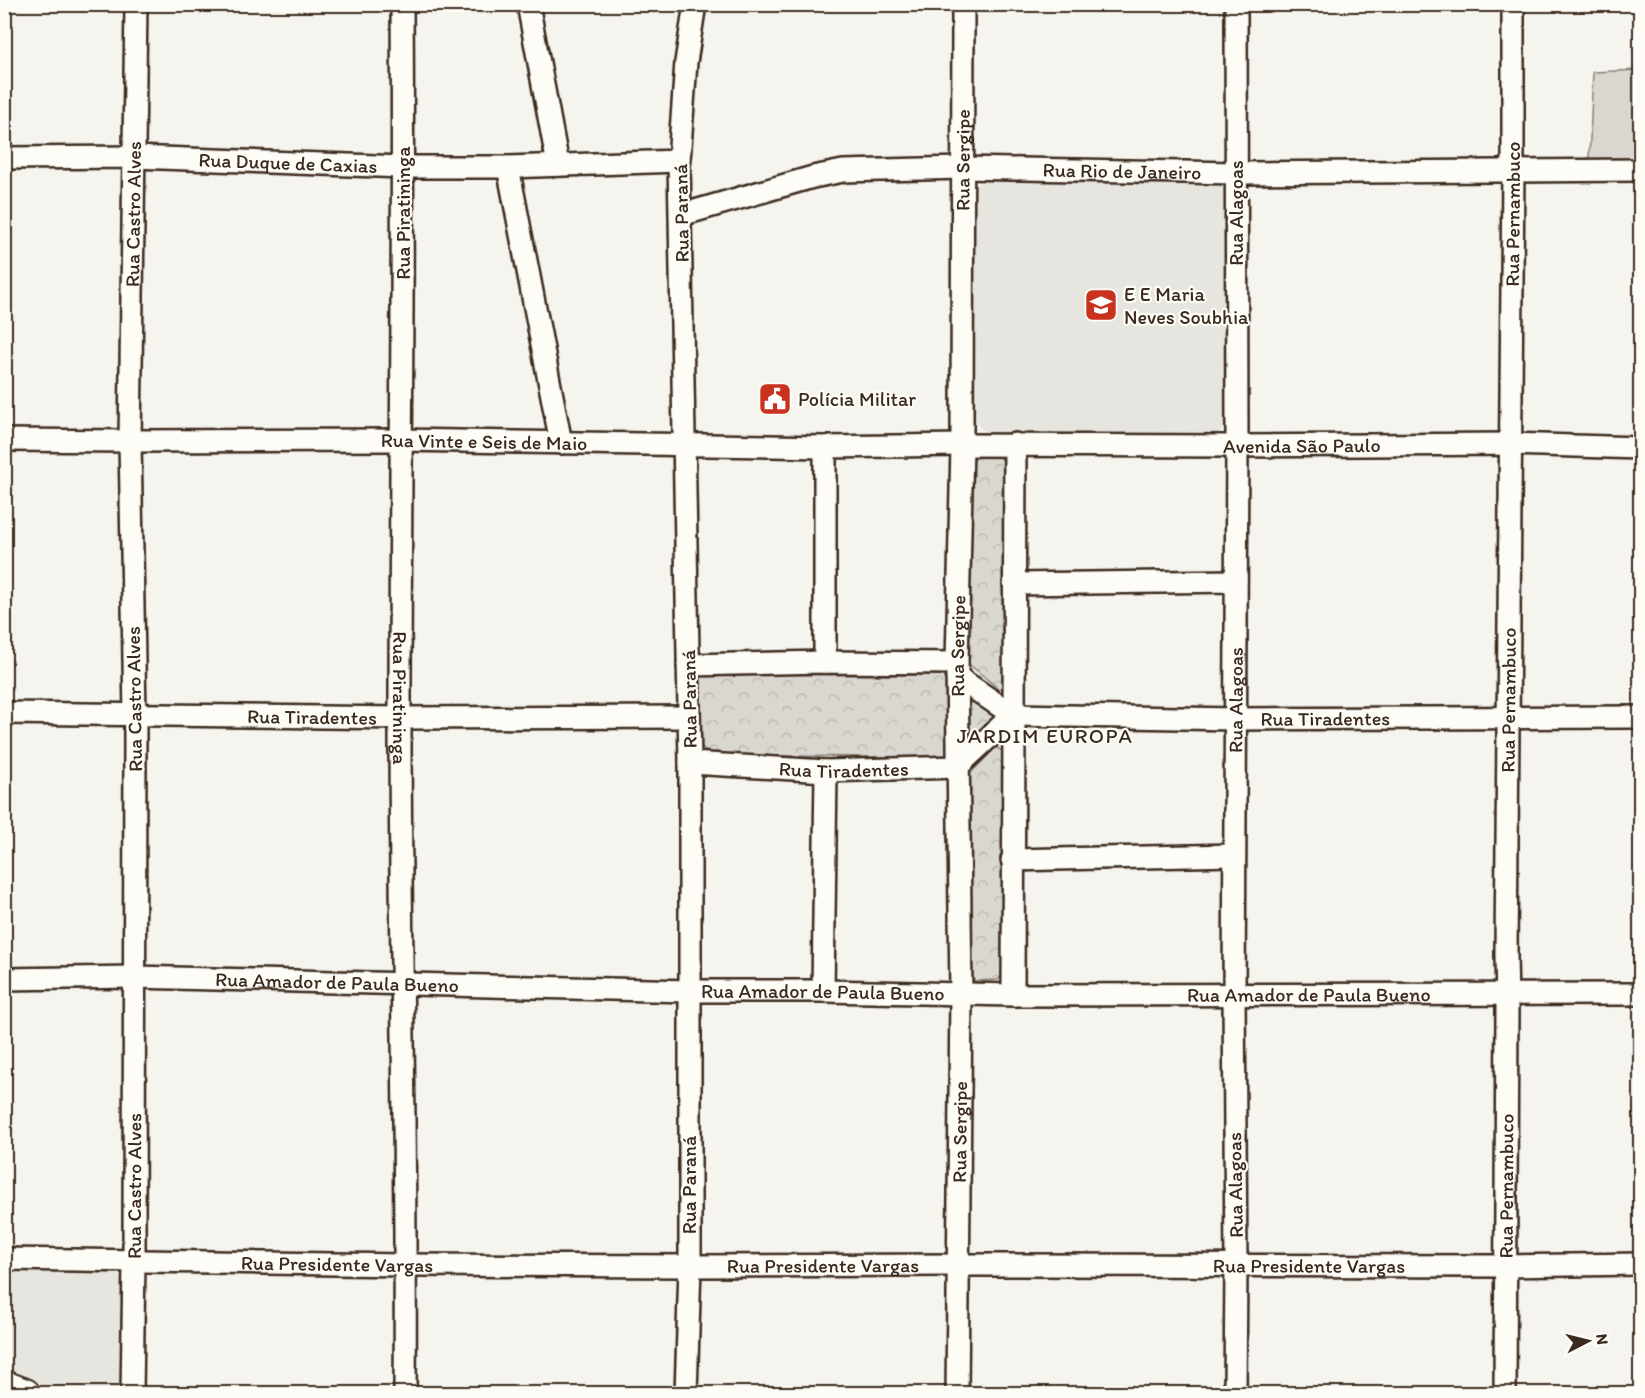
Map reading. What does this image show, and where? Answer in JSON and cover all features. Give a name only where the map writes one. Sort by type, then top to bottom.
[{"type":"street","name":"Rua Castro Alves","points":[[132,1394],[135,715],[130,441],[136,4]]},
{"type":"street","name":"Rua Piratininga","points":[[402,4],[404,166],[400,718],[406,1265],[405,1394]]},
{"type":"street","points":[[528,4],[558,165]]},
{"type":"street","name":"Rua Paraná","points":[[686,1394],[690,1266],[690,764],[679,161],[686,62],[695,4]]},
{"type":"street","name":"Rua Sergipe","points":[[957,1394],[961,994],[957,670],[962,445],[963,4]]},
{"type":"street","name":"Rua Alagoas","points":[[1235,1394],[1233,995],[1237,446],[1236,4]]},
{"type":"street","name":"Rua Pernambuco","points":[[1505,1394],[1513,4]]},
{"type":"street","name":"Rua Duque de Caxias","points":[[4,158],[133,157],[404,166],[508,166],[679,161]]},
{"type":"street","points":[[508,166],[561,443]]},
{"type":"street","name":"Rua Rio de Janeiro","points":[[681,215],[813,177],[843,171],[962,168],[1236,173],[1641,170]]},
{"type":"street","name":"Rua Vinte e Seis de Maio","points":[[4,440],[402,440],[825,447],[962,445]]},
{"type":"street","points":[[1013,996],[1015,444]]},
{"type":"street","name":"Avenida São Paulo","points":[[962,445],[1510,444],[1641,448]]},
{"type":"street","points":[[825,447],[825,662]]},
{"type":"street","points":[[1014,584],[1236,581]]},
{"type":"street","points":[[688,665],[825,662],[957,670],[1013,715]]},
{"type":"street","name":"Rua Tiradentes","points":[[4,713],[400,718],[689,717]]},
{"type":"street","points":[[957,767],[1013,715]]},
{"type":"street","name":"Rua Tiradentes","points":[[1013,715],[1235,719],[1636,717]]},
{"type":"street","name":"Rua Tiradentes","points":[[690,764],[826,771],[957,767]]},
{"type":"street","points":[[823,992],[826,771]]},
{"type":"street","points":[[1012,860],[1234,855]]},
{"type":"street","name":"Rua Amador de Paula Bueno","points":[[4,979],[134,977],[689,991],[1013,996],[1641,994]]},
{"type":"street","name":"Rua Presidente Vargas","points":[[4,1259],[406,1265],[690,1266],[1641,1264]]},
{"type":"street","points":[[4,1386],[25,1394]]},
{"type":"shaded area","name":"E E Maria Neves Soubhia","points":[[988,178],[1218,179],[1229,190],[1227,425],[1218,433],[985,434],[975,420],[974,187]]},
{"type":"shaded area","points":[[5,1272],[117,1273],[123,1282],[123,1393],[53,1393],[5,1373]]},
{"type":"green space","points":[[1640,70],[1640,160],[1589,160],[1593,72]]},
{"type":"green space","points":[[999,455],[1006,466],[1006,684],[999,689],[965,661],[967,467],[976,458]]},
{"type":"green space","points":[[706,674],[944,675],[951,682],[951,752],[944,758],[709,755],[700,745],[697,678]]},
{"type":"green space","points":[[967,694],[999,717],[969,741],[963,740]]},
{"type":"green space","points":[[996,747],[1004,752],[1006,971],[998,980],[975,981],[967,973],[964,780]]},
{"type":"place","name":"E E Maria Neves Soubhia","points":[[1101,305]]},
{"type":"place","name":"Polícia Militar","points":[[775,399]]},
{"type":"district","name":"JARDIM EUROPA","points":[[1045,736]]}]
